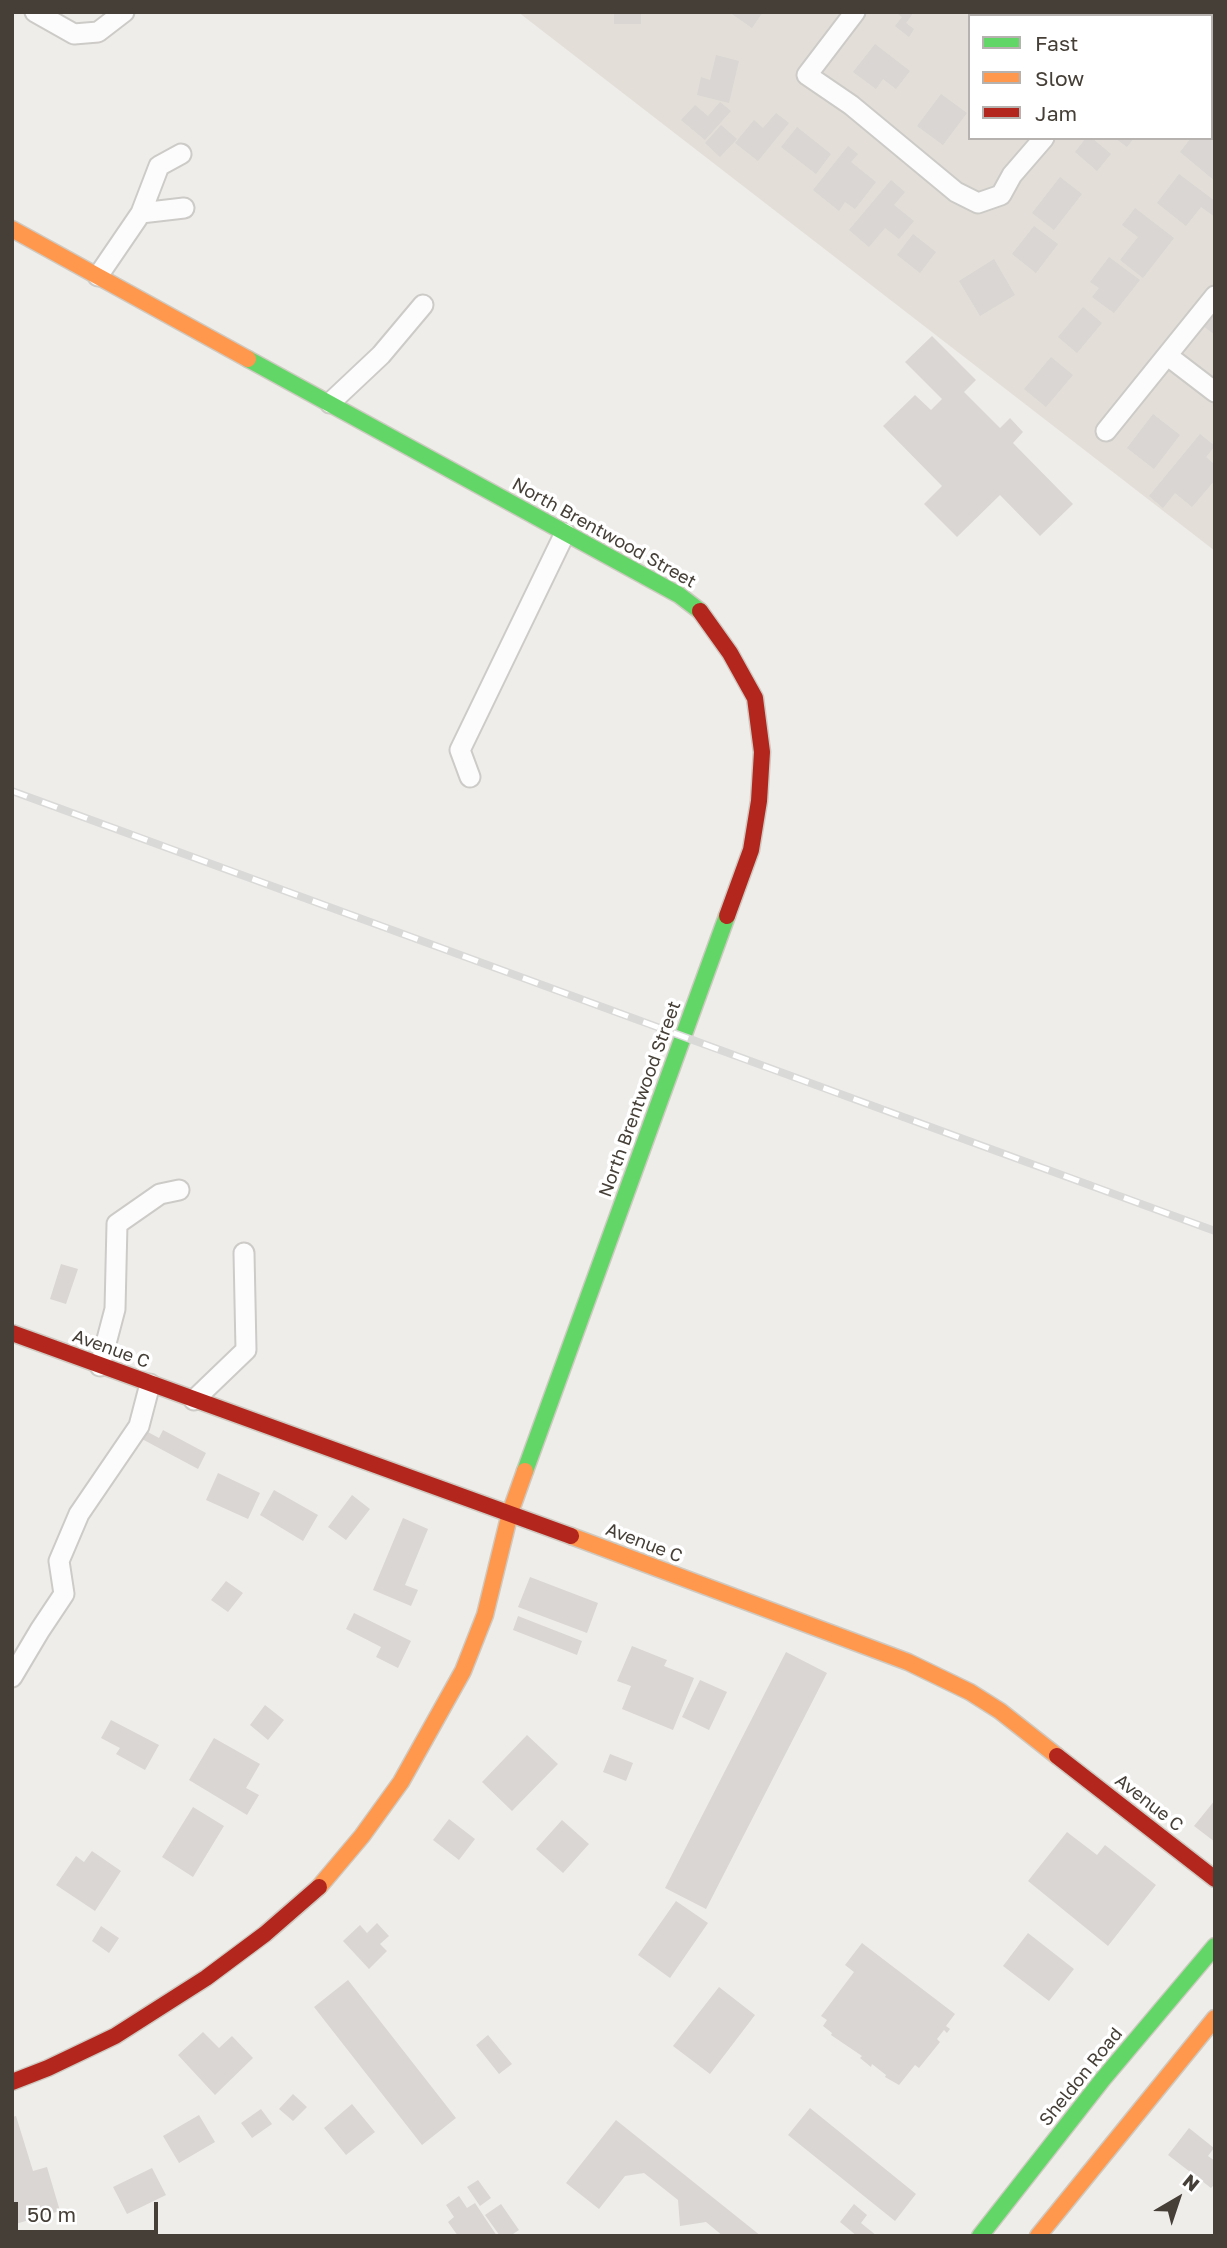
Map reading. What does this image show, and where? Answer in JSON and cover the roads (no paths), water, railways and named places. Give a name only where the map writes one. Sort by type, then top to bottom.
[{"type":"street","points":[[35,12],[74,34],[98,32],[124,12]]},
{"type":"street","points":[[855,12],[807,75],[851,106],[957,192],[978,203],[1001,195],[1012,175],[1042,140]]},
{"type":"street","points":[[98,276],[141,213],[159,166],[181,154]]},
{"type":"street","points":[[141,213],[184,208]]},
{"type":"street","name":"North Brentwood Street","points":[[12,229],[679,595],[703,614],[730,653],[755,698],[762,752],[759,801],[751,850],[510,1513],[485,1615],[463,1671],[401,1782],[362,1836],[318,1888],[265,1934],[206,1978],[115,2035],[59,2063],[12,2082]]},
{"type":"street","points":[[1106,430],[1215,296]]},
{"type":"street","points":[[330,403],[381,355],[423,305]]},
{"type":"street","points":[[1167,356],[1215,392]]},
{"type":"street","points":[[470,777],[460,750],[565,533]]},
{"type":"street","points":[[100,1366],[115,1309],[117,1224],[160,1194],[179,1190]]},
{"type":"street","points":[[194,1400],[246,1350],[244,1253]]},
{"type":"street","name":"Avenue C","points":[[12,1333],[510,1513],[908,1662],[970,1692],[1022,1727],[1215,1879]]},
{"type":"street","points":[[12,1677],[64,1594],[59,1561],[79,1514],[139,1426],[150,1384]]},
{"type":"street","name":"Sheldon Road","points":[[979,2236],[1103,2079],[1215,1946]]},
{"type":"street","points":[[1038,2236],[1215,2018]]},
{"type":"railway","points":[[12,791],[1215,1231]]}]
